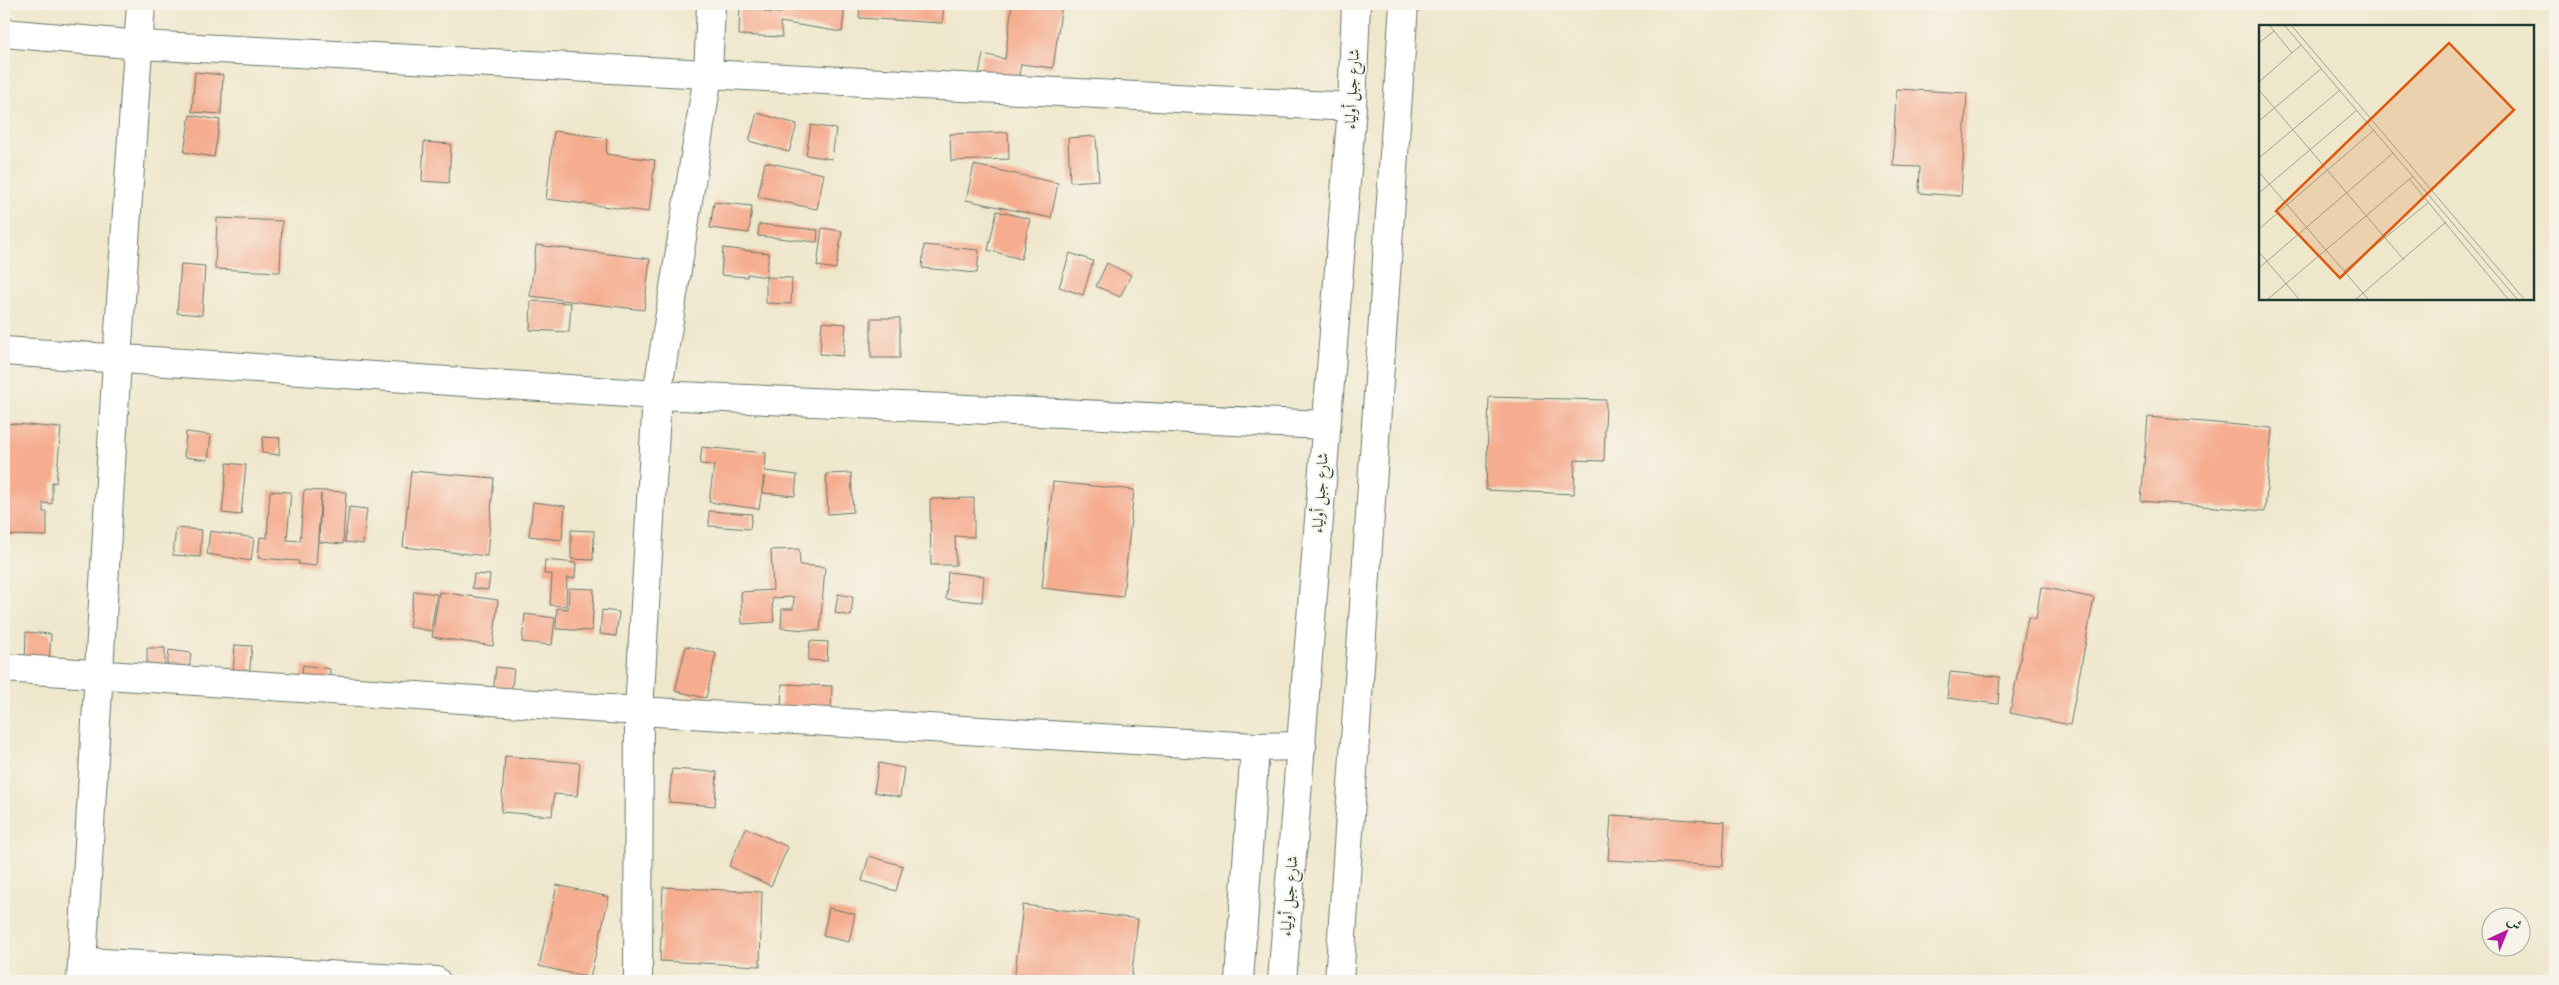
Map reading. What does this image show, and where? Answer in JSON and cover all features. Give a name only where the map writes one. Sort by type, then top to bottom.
[{"type":"street","points":[[141,4],[140,44],[117,360],[82,972],[436,981]]},
{"type":"street","points":[[638,981],[639,711],[657,395],[708,74],[711,4]]},
{"type":"street","name":"شارع جبل أولياء","points":[[1282,981],[1352,106],[1356,4]]},
{"type":"street","points":[[1339,981],[1404,4]]},
{"type":"street","points":[[4,33],[140,44],[1352,106]]},
{"type":"street","points":[[4,351],[657,395],[1325,425]]},
{"type":"street","points":[[4,668],[639,711],[1254,747],[1302,746]]},
{"type":"street","points":[[1239,981],[1254,747]]},
{"type":"building","points":[[740,4],[765,4],[765,12],[781,13],[782,4],[838,6],[831,4],[845,4],[842,32],[780,22],[782,37],[739,35]]},
{"type":"building","points":[[860,4],[944,4],[942,23],[859,18]]},
{"type":"building","points":[[1012,4],[1062,4],[1053,68],[1021,64],[1018,81],[979,74],[983,54],[1005,59]]},
{"type":"building","points":[[195,72],[223,75],[221,114],[192,112]]},
{"type":"building","points":[[1896,89],[1967,93],[1961,196],[1919,193],[1920,167],[1893,166]]},
{"type":"building","points":[[757,113],[797,124],[789,152],[749,141]]},
{"type":"building","points":[[190,115],[220,120],[214,157],[184,152]]},
{"type":"building","points":[[811,125],[836,129],[832,159],[806,155]]},
{"type":"building","points":[[554,131],[607,138],[606,154],[655,160],[649,212],[546,199]]},
{"type":"building","points":[[1008,132],[1009,159],[951,161],[950,134]]},
{"type":"building","points":[[1096,136],[1099,180],[1070,182],[1068,138]]},
{"type":"building","points":[[424,142],[451,144],[449,183],[422,181]]},
{"type":"building","points":[[765,162],[824,174],[817,209],[758,197]]},
{"type":"building","points":[[974,165],[1058,183],[1051,218],[966,200]]},
{"type":"building","points":[[714,202],[752,206],[749,233],[710,228]]},
{"type":"building","points":[[997,211],[1030,219],[1021,259],[988,250]]},
{"type":"building","points":[[217,218],[282,221],[280,272],[215,269]]},
{"type":"building","points":[[759,224],[818,230],[817,242],[758,236]]},
{"type":"building","points":[[822,228],[842,231],[836,269],[817,266]]},
{"type":"building","points":[[536,245],[650,259],[644,310],[530,296]]},
{"type":"building","points":[[924,245],[979,250],[977,273],[922,268]]},
{"type":"building","points":[[723,248],[769,253],[766,277],[747,274],[747,277],[721,275]]},
{"type":"building","points":[[1070,253],[1093,261],[1083,295],[1059,287]]},
{"type":"building","points":[[1107,263],[1131,275],[1120,297],[1096,286]]},
{"type":"building","points":[[181,264],[205,266],[202,315],[177,313]]},
{"type":"building","points":[[766,277],[792,278],[791,304],[766,303]]},
{"type":"building","points":[[531,301],[571,303],[569,332],[530,330]]},
{"type":"building","points":[[871,318],[900,318],[900,358],[871,358]]},
{"type":"building","points":[[822,322],[846,324],[843,356],[820,354]]},
{"type":"building","points":[[1489,397],[1606,400],[1604,461],[1575,460],[1574,494],[1486,490]]},
{"type":"building","points":[[2148,417],[2272,428],[2265,511],[2141,501]]},
{"type":"building","points":[[4,423],[61,428],[56,483],[52,482],[52,504],[43,503],[43,512],[47,512],[47,536],[4,535]]},
{"type":"building","points":[[186,432],[211,435],[208,460],[184,457]]},
{"type":"building","points":[[263,437],[280,438],[279,455],[262,453]]},
{"type":"building","points":[[702,447],[766,453],[765,471],[797,475],[795,496],[763,493],[764,476],[759,509],[709,502],[714,465],[700,464]]},
{"type":"building","points":[[227,463],[246,465],[241,515],[222,513]]},
{"type":"building","points":[[411,471],[494,478],[487,556],[403,547]]},
{"type":"building","points":[[851,473],[853,512],[828,514],[826,474]]},
{"type":"building","points":[[1053,482],[1134,490],[1123,597],[1042,588]]},
{"type":"building","points":[[304,490],[346,492],[343,544],[319,542],[321,494],[316,566],[298,564],[299,561],[258,558],[260,537],[267,538],[270,491],[291,492],[287,540],[300,541]]},
{"type":"building","points":[[974,498],[974,537],[955,536],[956,565],[931,565],[930,499]]},
{"type":"building","points":[[533,502],[565,506],[562,540],[529,536]]},
{"type":"building","points":[[349,507],[367,509],[363,544],[345,542]]},
{"type":"building","points":[[709,511],[752,514],[750,529],[709,526]]},
{"type":"building","points":[[176,528],[202,530],[200,557],[173,555]]},
{"type":"building","points":[[571,530],[594,531],[593,560],[571,559]]},
{"type":"building","points":[[210,531],[254,538],[251,561],[207,554]]},
{"type":"building","points":[[799,549],[800,565],[825,567],[820,631],[781,628],[782,609],[793,609],[794,597],[772,598],[774,622],[742,624],[741,592],[773,590],[771,550]]},
{"type":"building","points":[[545,560],[576,563],[575,578],[567,578],[566,606],[550,605],[552,574],[544,574]]},
{"type":"building","points":[[948,572],[984,576],[982,602],[946,599]]},
{"type":"building","points":[[474,574],[490,575],[488,590],[472,588]]},
{"type":"building","points":[[2041,587],[2094,598],[2070,725],[2010,713],[2028,617],[2036,619]]},
{"type":"building","points":[[569,588],[594,589],[592,631],[556,629],[557,608],[568,609]]},
{"type":"building","points":[[414,591],[437,594],[431,631],[409,627]]},
{"type":"building","points":[[439,592],[498,600],[493,646],[432,637]]},
{"type":"building","points":[[838,594],[853,597],[851,616],[835,613]]},
{"type":"building","points":[[602,610],[619,612],[616,636],[600,634]]},
{"type":"building","points":[[525,614],[555,618],[552,645],[522,642]]},
{"type":"building","points":[[26,632],[51,634],[49,665],[25,664]]},
{"type":"building","points":[[810,641],[828,642],[827,661],[808,660]]},
{"type":"building","points":[[235,645],[252,646],[249,677],[233,675]]},
{"type":"building","points":[[686,646],[716,653],[706,698],[675,691]]},
{"type":"building","points":[[147,648],[165,648],[165,671],[147,671]]},
{"type":"building","points":[[169,650],[191,653],[188,678],[166,675]]},
{"type":"building","points":[[303,665],[330,669],[329,683],[301,681]]},
{"type":"building","points":[[496,667],[514,669],[511,694],[493,693]]},
{"type":"building","points":[[1950,672],[2000,677],[1998,704],[1947,698]]},
{"type":"building","points":[[782,684],[832,686],[831,711],[781,708]]},
{"type":"building","points":[[505,756],[580,763],[577,796],[554,794],[552,816],[501,812]]},
{"type":"building","points":[[879,763],[904,768],[900,797],[874,792]]},
{"type":"building","points":[[672,769],[717,772],[715,806],[669,802]]},
{"type":"building","points":[[1611,815],[1725,822],[1723,866],[1608,860]]},
{"type":"building","points":[[746,828],[788,847],[771,886],[729,866]]},
{"type":"building","points":[[869,856],[903,866],[896,891],[862,881]]},
{"type":"building","points":[[557,885],[609,897],[590,978],[539,966]]},
{"type":"building","points":[[663,887],[762,892],[760,966],[660,961]]},
{"type":"building","points":[[1023,905],[1138,919],[1131,981],[1014,981]]},
{"type":"building","points":[[829,908],[855,914],[849,942],[823,936]]}]
